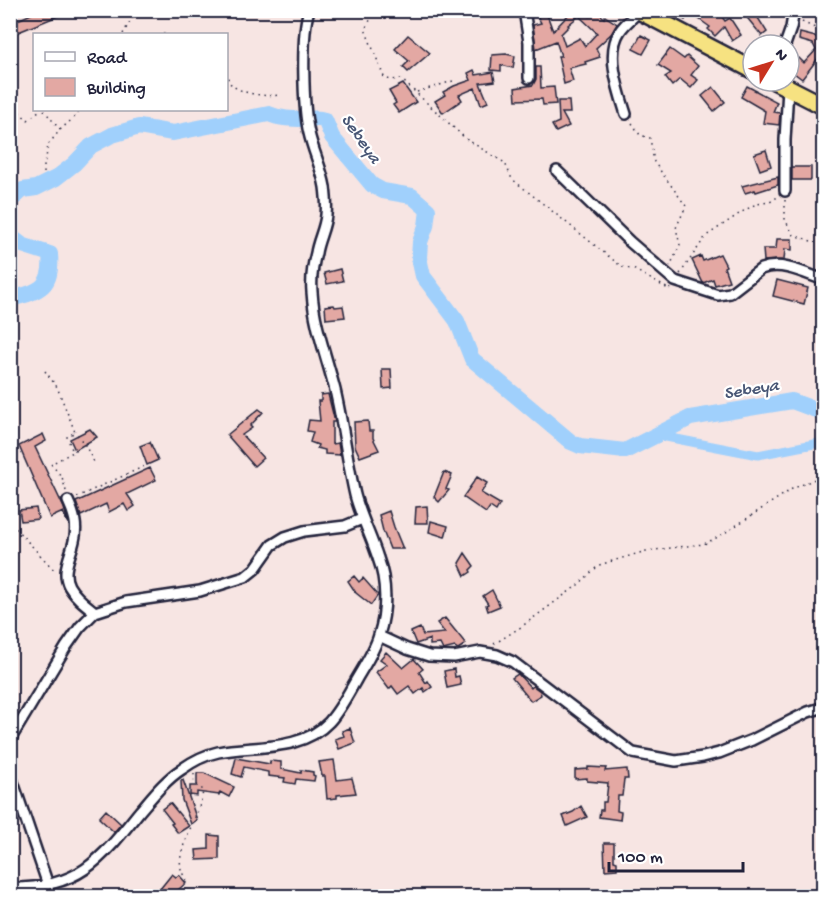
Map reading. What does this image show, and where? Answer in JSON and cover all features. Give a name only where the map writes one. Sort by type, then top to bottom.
[{"type":"highway","points":[[639,11],[741,64]]},
{"type":"highway","points":[[799,93],[824,106]]},
{"type":"street","points":[[10,888],[48,885],[68,878],[95,863],[110,849],[153,795],[179,770],[195,761],[216,753],[303,740],[318,732],[330,721],[344,702],[379,636],[385,600],[379,558],[362,519],[355,493],[335,392],[319,335],[312,290],[315,253],[327,215],[324,185],[308,132],[306,114],[305,21],[309,10]]},
{"type":"street","points":[[524,10],[529,42],[529,78]]},
{"type":"street","points":[[626,114],[615,80],[614,45],[619,31],[639,11]]},
{"type":"street","points":[[788,33],[793,14]]},
{"type":"street","points":[[782,93],[785,191]]},
{"type":"street","points":[[557,171],[630,242],[678,277],[718,295],[730,293],[761,268],[767,267],[789,267],[824,280]]},
{"type":"street","points":[[68,501],[75,517],[75,541],[66,571],[68,585],[80,600],[95,612]]},
{"type":"street","points":[[10,740],[66,647],[80,627],[95,612],[126,602],[200,591],[245,577],[255,569],[272,545],[285,537],[303,531],[345,526],[362,519]]},
{"type":"street","points":[[379,636],[429,656],[454,657],[480,652],[497,655],[531,674],[633,753],[676,761],[704,758],[719,753],[752,740],[808,712],[824,707]]},
{"type":"street","points":[[10,773],[48,885]]},
{"type":"path","points":[[124,33],[132,18],[143,10]]},
{"type":"path","points":[[376,10],[365,29],[384,77],[390,80],[401,79],[466,139],[505,163],[512,179],[622,267],[635,270],[670,290],[706,236],[756,204],[770,202],[785,191]]},
{"type":"path","points":[[793,14],[824,32]]},
{"type":"path","points":[[10,58],[13,84],[10,92]]},
{"type":"path","points":[[228,77],[231,84],[242,91],[257,96],[279,95]]},
{"type":"path","points":[[416,92],[453,81]]},
{"type":"path","points":[[10,104],[28,120],[39,111]]},
{"type":"path","points":[[45,111],[60,130]]},
{"type":"path","points":[[44,173],[46,150],[60,130],[79,111]]},
{"type":"path","points":[[626,114],[640,135],[650,138],[654,162],[686,206],[676,228],[680,245],[670,266],[678,277]]},
{"type":"path","points":[[785,191],[785,220],[794,235],[811,241]]},
{"type":"path","points":[[45,371],[57,387],[75,432],[94,465]]},
{"type":"path","points":[[75,432],[67,437],[73,452],[51,464],[62,477],[68,501],[145,466]]},
{"type":"path","points":[[480,652],[521,627],[578,585],[599,565],[646,551],[704,544],[792,489],[824,475]]},
{"type":"path","points":[[10,526],[15,528],[68,585]]},
{"type":"path","points":[[179,897],[187,882],[181,869],[181,852],[202,801],[203,790],[194,782],[195,761]]},
{"type":"building","points":[[40,10],[70,11],[16,33],[11,23]]},
{"type":"building","points":[[573,10],[587,10],[590,16],[596,10],[604,18],[605,16],[617,24],[612,33],[596,48],[600,57],[585,62],[586,64],[569,68],[573,81],[564,84],[558,56],[561,56],[556,41],[536,49],[533,25],[541,23],[537,15],[546,12],[553,31]],"holes":[[[579,16],[597,33],[585,46],[580,38],[565,46],[561,34]]]},
{"type":"building","points":[[668,10],[717,10],[725,21],[730,18],[741,35],[732,41],[724,27],[715,36],[708,29],[710,27],[689,12],[685,20]]},
{"type":"building","points":[[748,10],[753,10],[767,32],[760,33],[744,14]]},
{"type":"building","points":[[801,33],[824,39],[824,67],[819,57],[802,79],[801,60],[804,63],[816,50],[813,44],[801,41]]},
{"type":"building","points":[[408,35],[430,53],[408,72],[403,67],[409,61],[395,49]]},
{"type":"building","points":[[641,35],[651,40],[643,54],[633,49]]},
{"type":"building","points":[[670,49],[684,59],[687,56],[698,66],[691,75],[698,80],[691,88],[680,79],[672,86],[665,77],[671,73],[658,65]]},
{"type":"building","points":[[492,55],[515,56],[513,68],[501,65],[501,71],[491,70]]},
{"type":"building","points":[[536,67],[540,67],[541,88],[554,87],[556,104],[543,105],[542,99],[516,100],[515,88],[533,85],[536,79]]},
{"type":"building","points":[[474,70],[476,75],[493,72],[495,81],[480,83],[488,102],[481,105],[475,88],[459,95],[462,100],[443,113],[435,101],[445,95],[443,92],[471,80],[468,73]]},
{"type":"building","points":[[403,84],[416,102],[399,113],[393,105],[396,103],[389,91]]},
{"type":"building","points":[[713,87],[725,102],[714,111],[702,96]]},
{"type":"building","points":[[743,93],[760,93],[777,102],[773,112],[780,113],[779,125],[763,123],[765,111],[741,97]]},
{"type":"building","points":[[558,101],[569,101],[570,113],[562,113],[569,126],[556,132],[552,125],[559,122]]},
{"type":"building","points":[[766,150],[771,166],[760,170],[754,154]]},
{"type":"building","points":[[792,167],[811,167],[811,180],[792,180]]},
{"type":"building","points":[[778,177],[778,185],[756,192],[755,190],[745,193],[742,186]]},
{"type":"building","points":[[777,239],[792,239],[792,250],[785,249],[784,260],[764,261],[763,249],[776,249]]},
{"type":"building","points":[[720,254],[726,266],[724,267],[729,281],[715,285],[713,279],[703,283],[692,260],[701,256],[703,261]]},
{"type":"building","points":[[340,269],[343,281],[327,284],[324,273]]},
{"type":"building","points":[[777,280],[808,288],[804,304],[773,296]]},
{"type":"building","points":[[334,305],[335,307],[343,306],[345,317],[326,319],[325,306]]},
{"type":"building","points":[[382,369],[391,369],[392,388],[383,389]]},
{"type":"building","points":[[328,394],[335,422],[332,422],[332,444],[338,443],[340,455],[325,454],[325,450],[317,448],[318,445],[310,442],[313,432],[307,431],[309,420],[320,421],[318,401],[321,401],[321,395]]},
{"type":"building","points":[[259,409],[263,412],[250,426],[252,428],[242,435],[263,458],[254,466],[227,435]]},
{"type":"building","points":[[368,421],[369,431],[373,431],[373,438],[379,450],[360,457],[355,446],[354,422]]},
{"type":"building","points":[[90,429],[97,437],[75,450],[70,439]]},
{"type":"building","points":[[43,434],[46,441],[35,447],[64,508],[68,522],[63,512],[50,518],[19,446]]},
{"type":"building","points":[[150,442],[158,460],[147,465],[140,446]]},
{"type":"building","points":[[150,468],[156,480],[127,494],[135,506],[128,511],[124,504],[109,512],[106,504],[81,516],[76,502]]},
{"type":"building","points":[[444,472],[452,475],[446,489],[449,490],[439,502],[434,497]]},
{"type":"building","points":[[477,477],[487,483],[481,493],[500,504],[496,511],[490,507],[486,513],[463,497]]},
{"type":"building","points":[[427,506],[428,523],[415,523],[416,507]]},
{"type":"building","points":[[36,508],[38,519],[21,521],[19,510]]},
{"type":"building","points":[[389,511],[403,549],[390,549],[383,531],[379,515]]},
{"type":"building","points":[[431,521],[448,526],[445,537],[429,532]]},
{"type":"building","points":[[465,553],[474,566],[465,576],[459,563]]},
{"type":"building","points":[[354,576],[359,582],[363,578],[378,595],[371,605],[356,593],[348,581]]},
{"type":"building","points":[[492,590],[500,606],[488,611],[486,605],[488,604],[483,596]]},
{"type":"building","points":[[445,618],[466,644],[458,649],[455,647],[443,650],[440,644],[430,645],[430,639],[416,644],[411,632],[420,628],[423,635],[445,633],[437,623]]},
{"type":"building","points":[[386,652],[403,668],[414,659],[423,669],[419,672],[426,683],[428,681],[432,687],[425,692],[423,688],[415,694],[409,686],[398,694],[392,686],[389,689],[376,672],[387,664],[380,659]]},
{"type":"building","points":[[454,669],[455,677],[459,676],[461,685],[447,688],[444,671]]},
{"type":"building","points":[[518,674],[531,688],[533,686],[540,691],[541,695],[531,701],[512,678]]},
{"type":"building","points":[[350,728],[355,743],[339,749],[335,739],[344,736],[342,731]]},
{"type":"building","points":[[236,758],[270,764],[270,761],[281,762],[281,769],[301,773],[301,770],[313,772],[314,781],[296,779],[295,784],[284,782],[285,778],[268,776],[268,772],[244,767],[241,777],[232,774]]},
{"type":"building","points":[[334,760],[337,780],[352,778],[356,793],[337,795],[337,798],[327,799],[325,776],[322,776],[319,762]]},
{"type":"building","points":[[588,767],[606,768],[605,771],[627,769],[628,779],[624,779],[622,796],[618,796],[617,811],[621,812],[620,820],[599,817],[600,810],[603,810],[603,802],[606,802],[608,783],[587,781],[587,778],[575,779],[575,770],[588,769]]},
{"type":"building","points":[[197,773],[204,773],[234,787],[229,797],[220,792],[219,795],[197,792],[197,796],[190,795],[190,786],[197,786]]},
{"type":"building","points":[[183,780],[197,820],[191,824],[182,800],[181,781]]},
{"type":"building","points":[[170,803],[189,826],[178,833],[162,809]]},
{"type":"building","points":[[581,806],[587,817],[567,826],[563,816]]},
{"type":"building","points":[[106,810],[121,824],[114,832],[99,818]]},
{"type":"building","points":[[209,835],[219,836],[219,859],[197,860],[196,850],[209,849]]},
{"type":"building","points":[[604,843],[614,843],[614,861],[617,862],[617,869],[605,870]]},
{"type":"building","points":[[172,874],[176,877],[179,875],[186,883],[170,897],[160,889]]},
{"type":"waterway","name":"Sebeya","points":[[10,201],[23,190],[36,188],[56,178],[74,164],[91,146],[112,135],[139,127],[173,133],[269,114],[286,118],[322,119],[325,120],[332,137],[372,185],[383,191],[412,196],[428,210],[426,226],[420,242],[419,258],[423,276],[457,321],[472,359],[571,442],[580,446],[625,451],[690,418],[792,401],[824,413]]},
{"type":"waterway","name":"Sebeya","points":[[10,236],[22,245],[50,254],[47,281],[37,290],[10,299]]},
{"type":"waterway","points":[[656,435],[758,455],[824,442]]}]
